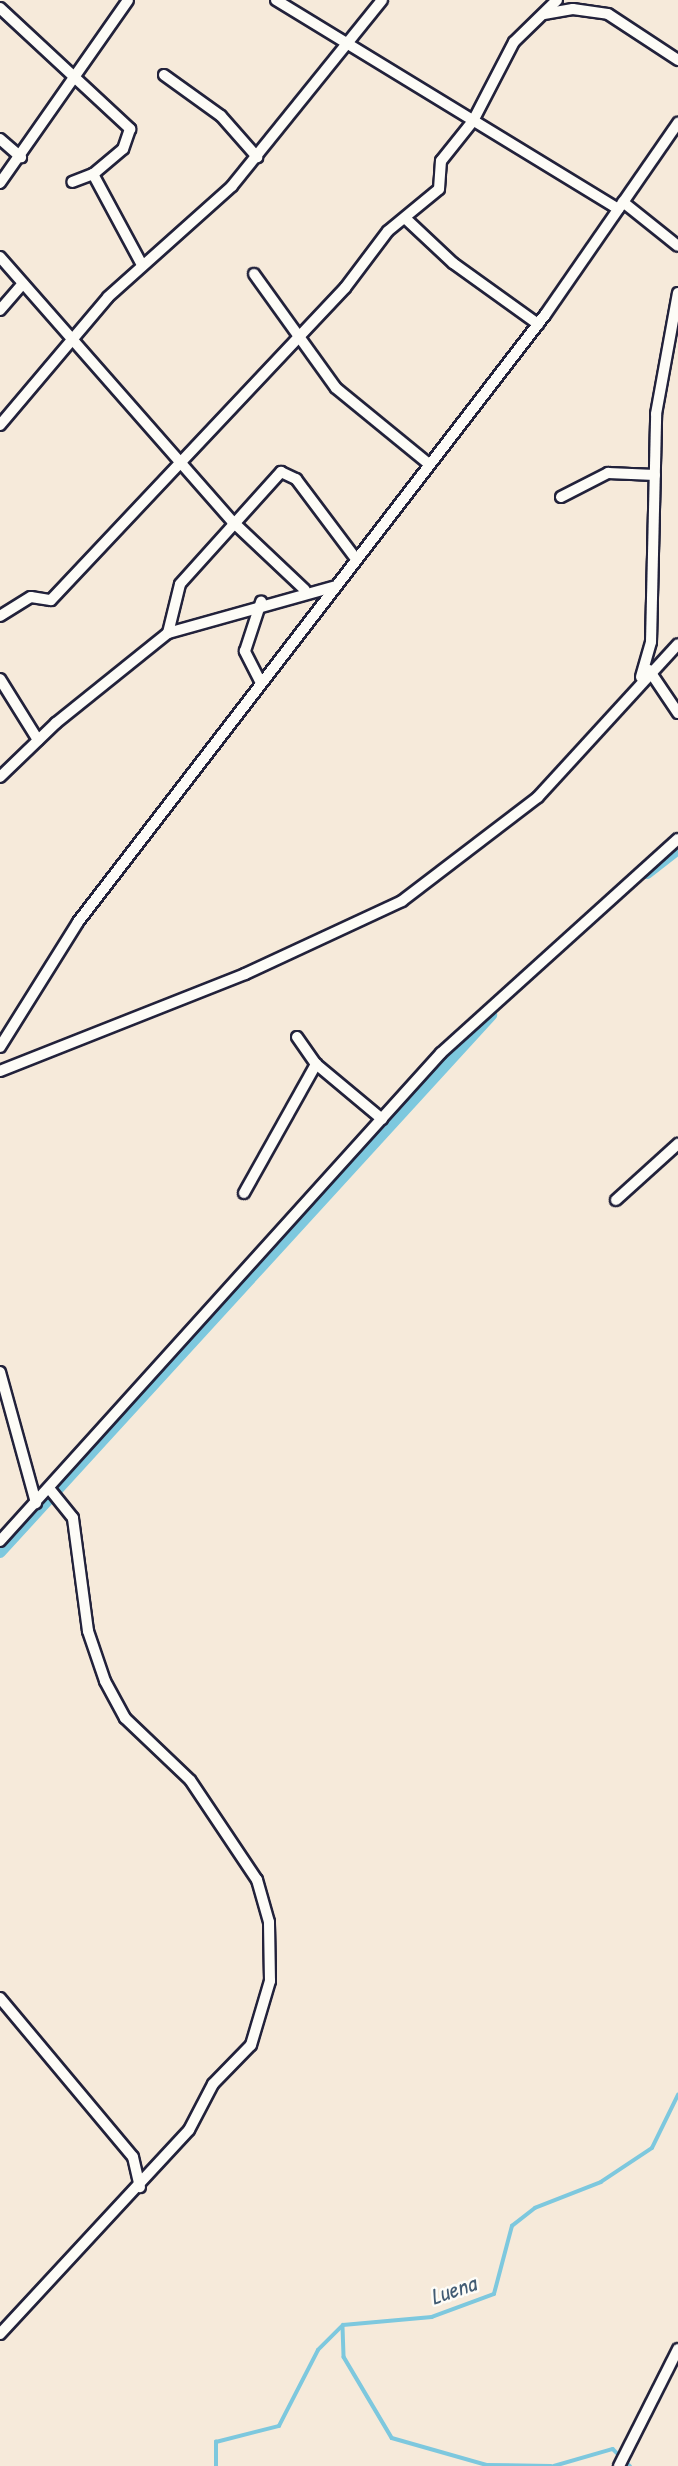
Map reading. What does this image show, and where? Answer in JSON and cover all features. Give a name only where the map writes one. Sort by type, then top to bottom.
[{"type":"street","points":[[0,183],[80,76],[128,0]]},
{"type":"street","points":[[276,0],[473,121],[621,205],[678,246]]},
{"type":"street","points":[[0,425],[76,342],[108,297],[257,157],[382,0]]},
{"type":"street","points":[[0,616],[31,597],[51,600],[405,218],[439,189],[441,161],[473,121],[514,42],[557,0]]},
{"type":"street","points":[[0,8],[80,76],[131,137],[93,174],[72,182]]},
{"type":"street","points":[[541,15],[573,9],[608,15],[678,60]]},
{"type":"street","points":[[164,75],[220,116],[257,157]]},
{"type":"street","points":[[2,1039],[79,922],[538,324],[678,123]]},
{"type":"street","points":[[0,139],[21,157]]},
{"type":"street","points":[[93,174],[142,265]]},
{"type":"street","points":[[405,218],[480,284],[538,324]]},
{"type":"street","points":[[0,257],[232,521],[305,590]]},
{"type":"street","points":[[254,274],[295,338],[337,388],[429,464]]},
{"type":"street","points":[[0,310],[23,284]]},
{"type":"street","points":[[640,680],[651,642],[656,414],[678,293]]},
{"type":"street","points":[[169,633],[180,584],[232,521],[286,472],[356,559]]},
{"type":"street","points":[[561,497],[608,473],[655,475]]},
{"type":"street","points":[[0,777],[38,740],[169,633],[261,602],[305,590],[337,586]]},
{"type":"street","points":[[261,602],[245,651],[261,683]]},
{"type":"street","points":[[0,1071],[245,974],[402,901],[538,797],[649,670],[678,644]]},
{"type":"street","points":[[649,670],[678,713]]},
{"type":"street","points":[[0,679],[38,740]]},
{"type":"street","points":[[0,1541],[382,1119],[495,1001],[678,839]]},
{"type":"street","points":[[297,1037],[316,1064],[382,1119]]},
{"type":"street","points":[[244,1193],[316,1064]]},
{"type":"street","points":[[615,1200],[678,1144]]},
{"type":"street","points":[[0,1371],[36,1503]]},
{"type":"street","points":[[0,2334],[140,2186],[189,2130],[213,2084],[251,2045],[269,1992],[269,1923],[251,1866],[232,1850],[190,1780],[125,1718],[105,1681],[88,1631],[73,1518],[49,1488]]},
{"type":"street","points":[[0,1998],[133,2157],[140,2186]]},
{"type":"street","points":[[619,2466],[678,2349]]},
{"type":"waterway","points":[[647,873],[678,849]]},
{"type":"waterway","points":[[0,1552],[491,1015]]},
{"type":"waterway","name":"Luena","points":[[216,2466],[216,2442],[279,2426],[318,2350],[343,2325],[432,2317],[494,2294],[512,2226],[535,2208],[601,2182],[652,2148],[678,2095]]},
{"type":"waterway","points":[[343,2327],[344,2357],[392,2438],[487,2465],[551,2466]]},
{"type":"waterway","points":[[554,2466],[613,2449],[630,2466]]}]
